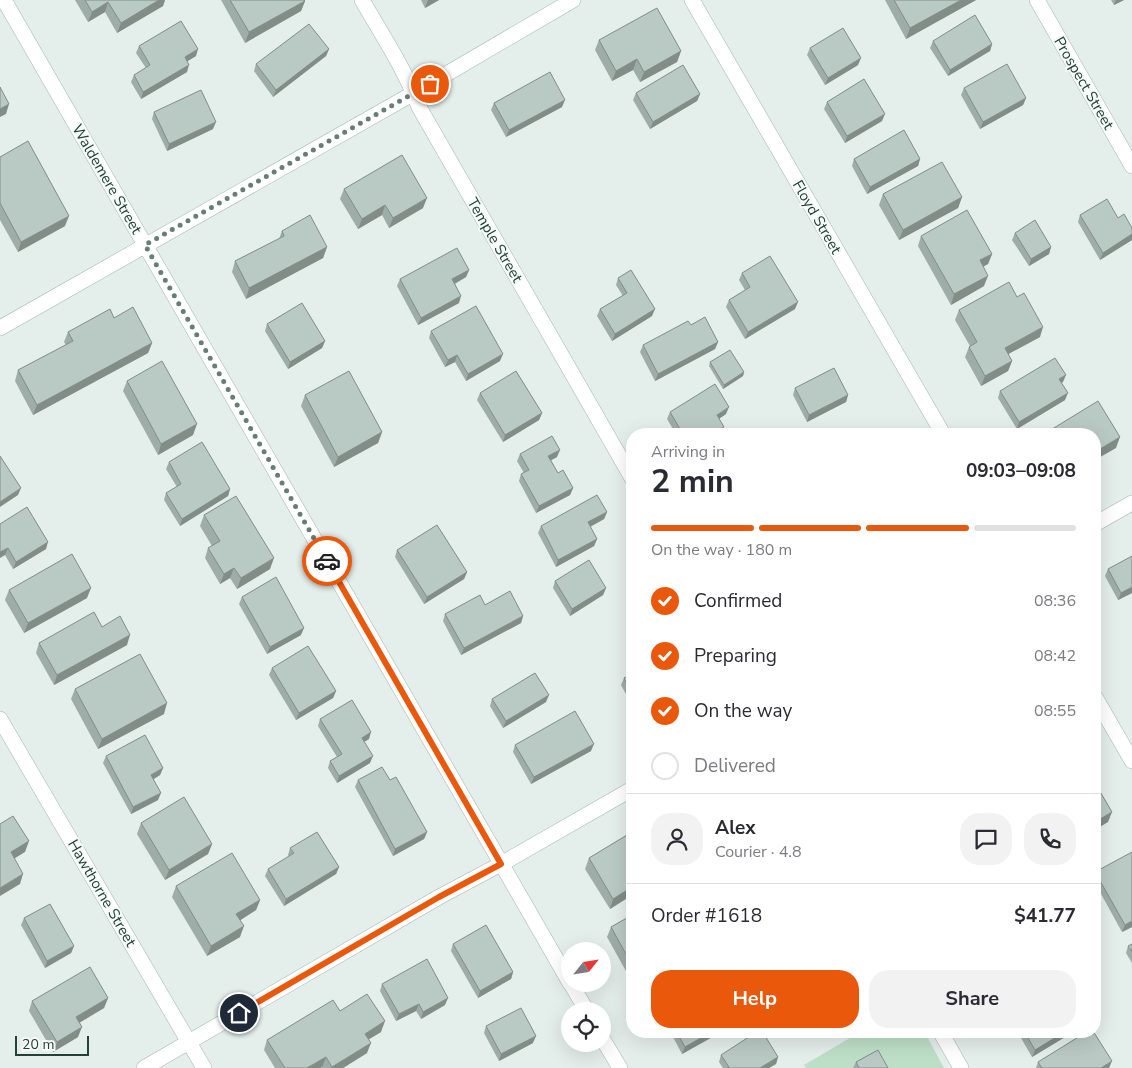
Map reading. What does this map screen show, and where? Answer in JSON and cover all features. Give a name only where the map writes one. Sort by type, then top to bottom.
[{"type":"street","name":"Waldemere Street","points":[[4,0],[561,967]]},
{"type":"street","name":"Temple Street","points":[[362,0],[414,93],[424,116],[626,468]]},
{"type":"street","points":[[0,328],[414,93],[573,0]]},
{"type":"street","name":"Floyd Street","points":[[692,0],[939,428]]},
{"type":"street","name":"Prospect Street","points":[[1036,0],[1132,166]]},
{"type":"street","points":[[1101,521],[1132,503]]},
{"type":"street","points":[[1101,707],[1132,761]]},
{"type":"street","name":"Hawthorne Street","points":[[0,719],[204,1068]]},
{"type":"street","points":[[144,1068],[439,897],[626,792]]},
{"type":"street","points":[[944,1038],[961,1068]]},
{"type":"street","points":[[610,1052],[620,1068]]},
{"type":"green space","points":[[850,1038],[928,1038],[944,1068],[806,1068],[804,1065]]},
{"type":"building","points":[[85,0],[159,0],[121,23],[108,2],[92,12]]},
{"type":"building","points":[[230,0],[304,0],[305,1],[249,32]]},
{"type":"building","points":[[894,0],[961,0],[910,28]]},
{"type":"building","points":[[657,8],[681,51],[644,72],[637,59],[616,71],[599,40]]},
{"type":"building","points":[[975,15],[992,44],[950,70],[933,41]]},
{"type":"building","points":[[181,21],[198,49],[185,57],[189,65],[143,92],[134,75],[150,65],[139,46]]},
{"type":"building","points":[[309,24],[329,49],[276,90],[256,64]]},
{"type":"building","points":[[843,28],[861,58],[828,78],[810,48]]},
{"type":"building","points":[[1007,64],[1026,98],[983,122],[964,88]]},
{"type":"building","points":[[683,65],[700,94],[653,122],[636,93]]},
{"type":"building","points":[[550,72],[565,100],[509,130],[494,103]]},
{"type":"building","points":[[864,79],[885,114],[847,136],[827,102]]},
{"type":"building","points":[[0,87],[9,104],[0,109]]},
{"type":"building","points":[[201,90],[216,122],[169,144],[154,112]]},
{"type":"building","points":[[904,130],[920,159],[870,187],[854,159]]},
{"type":"building","points":[[28,141],[69,216],[21,242],[0,203],[0,157]]},
{"type":"building","points":[[402,155],[427,198],[393,218],[385,205],[362,219],[344,189]]},
{"type":"building","points":[[942,162],[962,197],[903,230],[883,194]]},
{"type":"building","points":[[1107,199],[1118,218],[1124,214],[1132,228],[1132,234],[1103,253],[1080,215]]},
{"type":"building","points":[[967,210],[992,254],[980,260],[988,276],[954,294],[921,236]]},
{"type":"building","points":[[310,215],[327,247],[249,288],[235,261],[284,236],[282,231]]},
{"type":"building","points":[[1035,220],[1051,247],[1031,259],[1015,233]]},
{"type":"building","points":[[457,248],[469,270],[452,279],[461,296],[421,318],[400,279]]},
{"type":"building","points":[[770,256],[798,302],[748,332],[729,300],[750,287],[742,273]]},
{"type":"building","points":[[631,270],[655,309],[615,334],[600,309],[627,293],[618,278]]},
{"type":"building","points":[[1009,282],[1017,297],[1024,293],[1043,327],[1005,348],[1012,361],[985,376],[969,347],[977,342],[959,310]]},
{"type":"building","points":[[302,303],[325,341],[290,362],[267,324]]},
{"type":"building","points":[[476,306],[503,354],[468,374],[457,355],[448,360],[431,331]]},
{"type":"building","points":[[133,307],[152,343],[37,405],[18,370],[73,341],[68,332],[110,309],[114,318]]},
{"type":"building","points":[[705,317],[718,342],[658,374],[643,345],[688,321],[691,325]]},
{"type":"building","points":[[730,350],[744,372],[724,385],[710,362]]},
{"type":"building","points":[[1055,358],[1066,375],[1059,379],[1068,393],[1019,422],[1000,391]]},
{"type":"building","points":[[162,361],[197,424],[161,444],[127,381]]},
{"type":"building","points":[[834,368],[848,395],[809,415],[795,388]]},
{"type":"building","points":[[349,371],[382,432],[338,457],[305,395]]},
{"type":"building","points":[[516,371],[542,413],[505,435],[480,393]]},
{"type":"building","points":[[715,384],[729,407],[717,415],[724,427],[722,428],[679,428],[670,412]]},
{"type":"building","points":[[1098,401],[1120,437],[1101,448],[1101,428],[1054,428]]},
{"type":"building","points":[[552,436],[560,450],[548,456],[558,473],[563,470],[573,488],[539,506],[521,474],[529,470],[520,454]]},
{"type":"building","points":[[202,442],[230,489],[182,519],[166,493],[181,484],[169,462]]},
{"type":"building","points":[[0,456],[21,488],[0,502]]},
{"type":"building","points":[[597,495],[607,512],[588,522],[597,539],[558,560],[541,526]]},
{"type":"building","points":[[236,496],[274,558],[241,578],[234,568],[224,574],[208,548],[220,541],[204,515]]},
{"type":"building","points":[[27,507],[48,542],[16,562],[8,548],[0,552],[0,524]]},
{"type":"building","points":[[437,525],[467,572],[427,597],[397,550]]},
{"type":"building","points":[[72,554],[91,588],[28,623],[9,590]]},
{"type":"building","points":[[1132,556],[1132,587],[1121,593],[1108,569]]},
{"type":"building","points":[[589,560],[606,588],[572,609],[555,581]]},
{"type":"building","points":[[276,577],[304,628],[270,647],[242,597]]},
{"type":"building","points":[[510,591],[523,616],[464,648],[445,614],[480,595],[485,605]]},
{"type":"building","points":[[94,612],[102,627],[120,616],[130,635],[57,675],[39,643]]},
{"type":"building","points":[[308,646],[336,691],[299,713],[272,668]]},
{"type":"building","points":[[140,654],[167,703],[102,739],[75,689]]},
{"type":"building","points":[[535,673],[549,695],[506,721],[492,699]]},
{"type":"building","points":[[352,700],[371,732],[362,738],[373,756],[339,776],[330,761],[342,754],[320,719]]},
{"type":"building","points":[[575,711],[594,744],[534,777],[515,745]]},
{"type":"building","points":[[145,735],[163,768],[151,775],[161,793],[133,807],[106,756]]},
{"type":"building","points":[[382,767],[390,780],[396,777],[427,832],[395,849],[358,780]]},
{"type":"building","points":[[1101,793],[1112,812],[1101,818]]},
{"type":"building","points":[[184,797],[212,844],[169,870],[141,823]]},
{"type":"building","points":[[13,816],[29,841],[11,852],[23,874],[0,888],[0,824]]},
{"type":"building","points":[[317,832],[339,867],[286,899],[268,869],[294,853],[290,848]]},
{"type":"building","points":[[626,836],[626,891],[613,899],[589,858]]},
{"type":"building","points":[[1132,852],[1132,921],[1125,925],[1101,883],[1101,869]]},
{"type":"building","points":[[232,853],[260,900],[236,914],[244,926],[211,946],[176,886]]},
{"type":"building","points":[[50,904],[74,946],[47,961],[24,918]]},
{"type":"building","points":[[626,918],[626,954],[611,927]]},
{"type":"building","points":[[486,925],[513,972],[480,991],[453,944]]},
{"type":"building","points":[[1132,944],[1132,952],[1128,946]]},
{"type":"building","points":[[427,959],[448,998],[423,1012],[419,1004],[399,1014],[382,984]]},
{"type":"building","points":[[90,967],[108,998],[76,1017],[82,1027],[57,1042],[32,1001]]},
{"type":"building","points":[[367,994],[385,1021],[365,1034],[371,1043],[332,1067],[326,1057],[307,1068],[285,1068],[267,1040],[333,1000],[340,1011]]},
{"type":"building","points":[[521,1008],[536,1036],[501,1054],[486,1026]]},
{"type":"building","points":[[680,1038],[701,1038],[685,1047]]},
{"type":"building","points":[[747,1038],[766,1038],[778,1057],[760,1068],[727,1068],[729,1067],[721,1055]]},
{"type":"building","points":[[1028,1038],[1055,1038],[1035,1050]]},
{"type":"building","points":[[1077,1038],[1097,1038],[1112,1061],[1101,1068],[1042,1068],[1038,1062]]},
{"type":"building","points":[[878,1050],[888,1068],[859,1068],[856,1062]]},
{"type":"way so far","points":[[327,561],[145,245],[430,84]]},
{"type":"route","points":[[239,1013],[439,897],[501,864],[327,561]]}]
